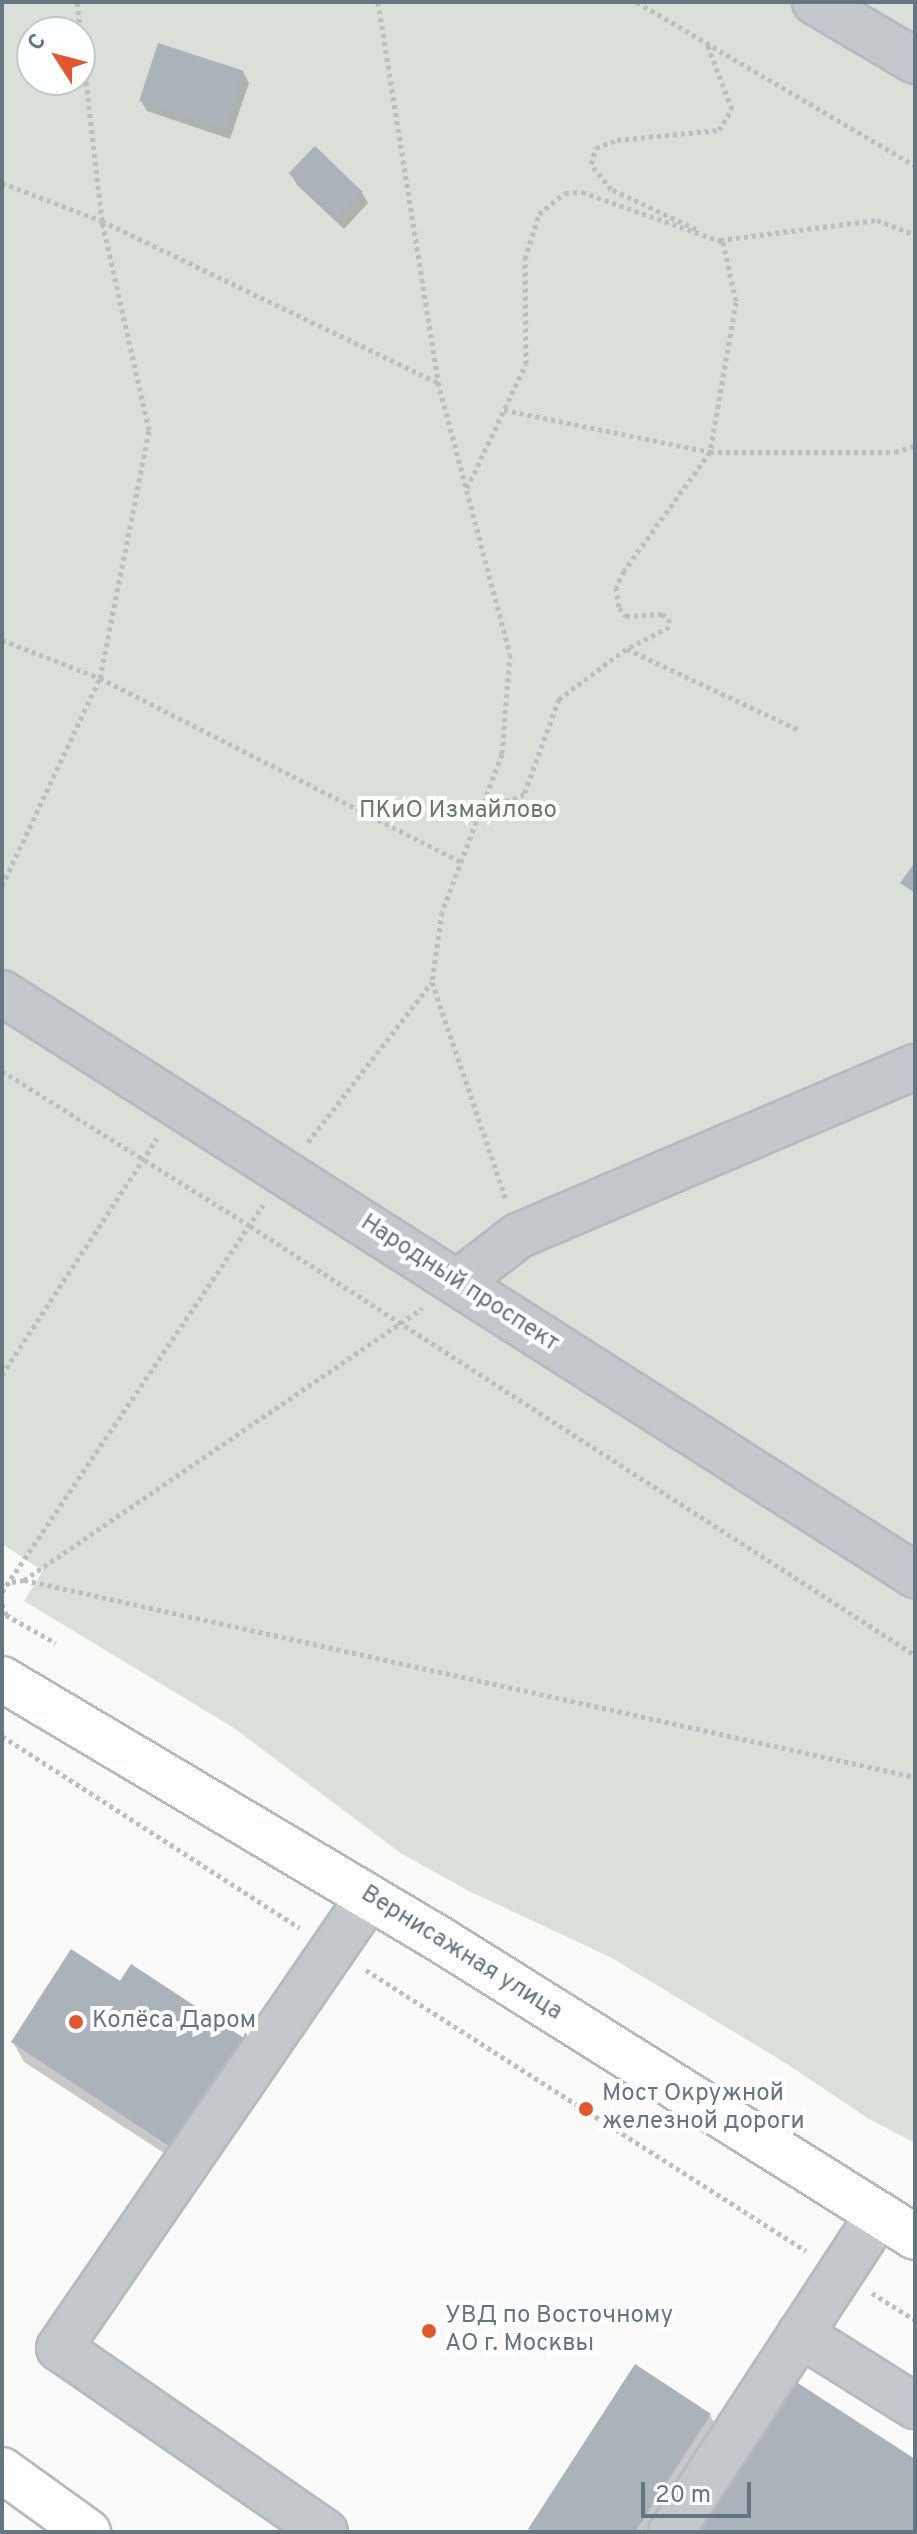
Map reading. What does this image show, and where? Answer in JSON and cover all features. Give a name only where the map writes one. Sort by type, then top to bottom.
[{"type":"main road","name":"Вернисажная улица","points":[[2,1679],[369,1897],[915,2237]]},
{"type":"main road","points":[[2,2470],[88,2532]]},
{"type":"street","points":[[815,2],[915,61]]},
{"type":"street","name":"Народный проспект","points":[[2,993],[915,1575]]},
{"type":"street","points":[[457,1283],[518,1236],[915,1067]]},
{"type":"street","points":[[325,2532],[59,2348],[335,1951],[369,1897]]},
{"type":"street","points":[[671,2532],[879,2214]]},
{"type":"street","points":[[800,2334],[915,2406]]},
{"type":"path","points":[[2,886],[100,678],[149,430],[102,221],[77,2]]},
{"type":"path","points":[[378,2],[438,382],[510,654],[502,754],[442,912],[432,982],[518,1236]]},
{"type":"path","points":[[637,2],[915,166]]},
{"type":"path","points":[[707,44],[732,109],[719,130],[617,140],[596,148],[591,164],[611,189],[723,242]]},
{"type":"path","points":[[2,183],[102,221],[438,382]]},
{"type":"path","points":[[466,488],[526,364],[525,259],[539,214],[565,193],[582,192],[723,242],[763,233],[877,220],[915,235]]},
{"type":"path","points":[[486,796],[509,801],[524,794],[559,699],[626,649],[669,627],[669,619],[662,614],[626,616],[619,608],[616,587],[624,571],[710,452],[736,302],[723,242]]},
{"type":"path","points":[[504,410],[710,452],[895,452],[915,446]]},
{"type":"path","points":[[2,640],[100,678],[461,862]]},
{"type":"path","points":[[626,649],[799,730]]},
{"type":"path","points":[[2,1592],[284,1173],[432,982]]},
{"type":"path","points":[[2,1071],[250,1226],[915,1655]]},
{"type":"path","points":[[2,1375],[178,1105]]},
{"type":"path","points":[[24,1580],[457,1283]]},
{"type":"path","points":[[11,1582],[24,1580],[915,1777]]},
{"type":"path","points":[[2,1604],[6,1615],[56,1643]]},
{"type":"path","points":[[2,1736],[915,2320]]},
{"type":"green space","name":"ПКиО Измайлово","points":[[2,2],[915,2],[915,2143],[869,2119],[787,2064],[612,1958],[469,1891],[402,1854],[234,1728],[24,1601],[43,1571],[2,1544]]},
{"type":"building","points":[[158,43],[244,71],[225,129],[139,101]]},
{"type":"building","points":[[315,146],[362,192],[336,219],[289,173]]},
{"type":"building","points":[[915,862],[915,893],[900,883]]},
{"type":"building","points":[[71,1949],[120,1981],[131,1964],[247,2040],[175,2150],[11,2042]]},
{"type":"building","points":[[635,2364],[711,2414],[635,2532],[533,2532],[528,2529]]},
{"type":"building","points":[[787,2376],[915,2459],[915,2532],[686,2532]]},
{"type":"place","name":"Колёса Даром","points":[[76,2022]]},
{"type":"place","name":"Мост Окружной железной дороги","points":[[586,2109]]},
{"type":"place","name":"УВД по Восточному АО г. Москвы","points":[[429,2331]]}]
